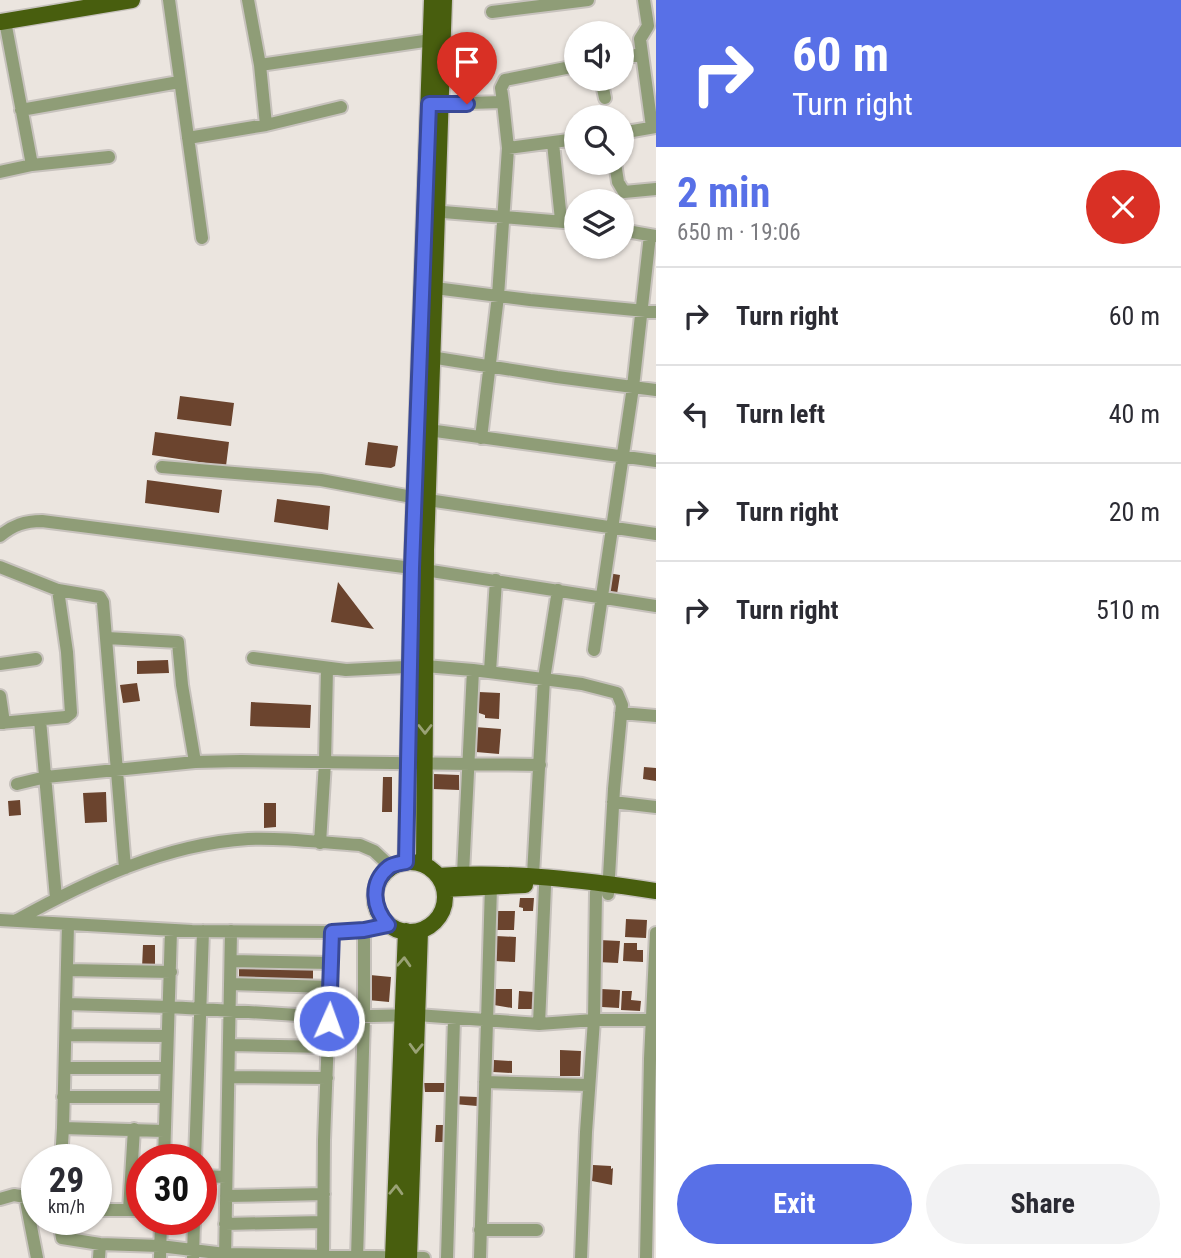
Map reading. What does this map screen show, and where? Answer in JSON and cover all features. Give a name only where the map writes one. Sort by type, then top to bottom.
[{"type":"main road","points":[[3,21],[132,0]]},
{"type":"main road","points":[[432,0],[431,40],[435,104]]},
{"type":"main road","points":[[424,865],[425,763],[418,667],[419,569],[435,104],[444,0]]},
{"type":"main road","points":[[418,667],[398,864],[379,881],[375,892],[375,905],[388,925],[413,931],[437,919],[442,910],[441,882]]},
{"type":"main road","points":[[398,864],[424,865],[441,882],[491,886],[539,881]]},
{"type":"main road","points":[[441,882],[463,874],[605,889],[656,891]]},
{"type":"main road","points":[[605,889],[656,900]]},
{"type":"main road","points":[[406,1257],[409,1015],[413,931]]},
{"type":"street","points":[[169,0],[202,238]]},
{"type":"street","points":[[248,0],[260,65],[265,125]]},
{"type":"street","points":[[492,12],[588,0]]},
{"type":"street","points":[[634,131],[654,127],[641,54],[640,36],[648,26],[644,0]]},
{"type":"street","points":[[3,21],[32,165]]},
{"type":"street","points":[[260,65],[431,40]]},
{"type":"street","points":[[634,55],[641,54]]},
{"type":"street","points":[[481,438],[498,296],[508,148],[501,88],[505,80],[519,75],[564,68]]},
{"type":"street","points":[[21,110],[179,82]]},
{"type":"street","points":[[604,91],[605,98]]},
{"type":"street","points":[[435,104],[503,102]]},
{"type":"street","points":[[188,138],[265,125],[341,107]]},
{"type":"street","points":[[508,148],[564,142]]},
{"type":"street","points":[[553,144],[561,220]]},
{"type":"street","points":[[0,172],[32,165],[109,158]]},
{"type":"street","points":[[617,175],[624,192],[656,189]]},
{"type":"street","points":[[431,211],[564,221]]},
{"type":"street","points":[[593,650],[624,458],[641,310],[653,236],[634,232]]},
{"type":"street","points":[[429,287],[656,312]]},
{"type":"street","points":[[426,356],[656,390]]},
{"type":"street","points":[[424,430],[656,461]]},
{"type":"street","points":[[162,467],[321,480],[656,534]]},
{"type":"street","points":[[0,536],[18,524],[43,520],[419,569],[656,606]]},
{"type":"street","points":[[0,567],[58,590],[100,597],[105,610],[125,868]]},
{"type":"street","points":[[489,671],[496,580]]},
{"type":"street","points":[[0,696],[2,723],[66,717],[71,713],[58,590]]},
{"type":"street","points":[[539,1024],[540,765],[544,679],[558,590]]},
{"type":"street","points":[[107,638],[178,642],[195,762]]},
{"type":"street","points":[[253,658],[346,670],[418,667],[489,671],[582,684],[617,693],[622,705],[589,1085],[581,1258]]},
{"type":"street","points":[[0,664],[36,659]]},
{"type":"street","points":[[320,843],[326,762],[327,668]]},
{"type":"street","points":[[463,874],[473,670]]},
{"type":"street","points":[[621,713],[656,716]]},
{"type":"street","points":[[40,720],[56,898]]},
{"type":"street","points":[[17,784],[46,777],[195,762],[540,765]]},
{"type":"street","points":[[613,802],[656,807]]},
{"type":"street","points":[[17,920],[56,898],[125,868],[218,842],[249,839],[369,847],[398,864]]},
{"type":"street","points":[[480,1258],[488,1020],[487,948],[491,886]]},
{"type":"street","points":[[0,920],[203,931],[332,932],[388,925]]},
{"type":"street","points":[[62,1144],[68,924]]},
{"type":"street","points":[[164,1144],[172,930]]},
{"type":"street","points":[[225,1256],[231,930]]},
{"type":"street","points":[[357,1257],[364,930]]},
{"type":"street","points":[[196,1144],[203,931]]},
{"type":"street","points":[[323,1257],[332,932]]},
{"type":"street","points":[[646,1258],[656,933]]},
{"type":"street","points":[[231,961],[331,963]]},
{"type":"street","points":[[68,970],[171,972]]},
{"type":"street","points":[[230,984],[330,987]]},
{"type":"street","points":[[66,1004],[170,1007],[329,1017],[409,1015],[539,1024],[654,1020]]},
{"type":"street","points":[[447,1258],[454,1019]]},
{"type":"street","points":[[67,1035],[167,1036]]},
{"type":"street","points":[[229,1045],[328,1047]]},
{"type":"street","points":[[65,1068],[166,1068]]},
{"type":"street","points":[[229,1077],[327,1078]]},
{"type":"street","points":[[485,1082],[589,1085]]},
{"type":"street","points":[[63,1097],[166,1097]]},
{"type":"street","points":[[63,1128],[164,1131]]},
{"type":"street","points":[[134,1129],[134,1144]]},
{"type":"street","points":[[217,1177],[226,1177]]},
{"type":"street","points":[[226,1196],[324,1194]]},
{"type":"street","points":[[1,1196],[21,1197]]},
{"type":"street","points":[[225,1224],[323,1223]]},
{"type":"street","points":[[480,1230],[537,1230]]},
{"type":"street","points":[[35,1235],[37,1258]]},
{"type":"street","points":[[62,1235],[62,1238],[131,1252],[225,1256],[406,1257]]},
{"type":"street","points":[[193,1254],[194,1235]]},
{"type":"street","points":[[99,1258],[100,1244]]},
{"type":"building","points":[[180,396],[234,403],[231,426],[177,419]]},
{"type":"building","points":[[155,432],[229,442],[226,466],[152,455]]},
{"type":"building","points":[[368,442],[398,446],[395,466],[391,468],[365,465]]},
{"type":"building","points":[[147,480],[222,490],[219,513],[145,503]]},
{"type":"building","points":[[277,499],[330,506],[328,530],[274,522]]},
{"type":"building","points":[[608,573],[620,575],[617,594],[604,592]]},
{"type":"building","points":[[338,582],[374,629],[331,622]]},
{"type":"building","points":[[168,660],[169,673],[137,674],[137,661]]},
{"type":"building","points":[[137,683],[140,701],[123,703],[120,685]]},
{"type":"building","points":[[479,692],[500,693],[499,719],[485,718],[485,715],[479,713]]},
{"type":"building","points":[[251,702],[311,705],[310,728],[250,726]]},
{"type":"building","points":[[475,727],[501,729],[499,754],[476,752]]},
{"type":"building","points":[[644,767],[656,768],[656,781],[643,779]]},
{"type":"building","points":[[434,774],[459,775],[459,790],[433,789]]},
{"type":"building","points":[[383,777],[392,777],[392,812],[382,812]]},
{"type":"building","points":[[106,792],[107,822],[85,823],[83,793]]},
{"type":"building","points":[[20,800],[21,815],[9,816],[8,801]]},
{"type":"building","points":[[264,803],[276,803],[276,827],[264,828]]},
{"type":"building","points":[[520,898],[534,898],[533,911],[523,911],[523,908],[519,907]]},
{"type":"building","points":[[498,911],[515,911],[514,930],[497,930]]},
{"type":"building","points":[[626,919],[647,920],[646,938],[625,937]]},
{"type":"building","points":[[496,936],[516,937],[515,962],[495,961]]},
{"type":"building","points":[[599,940],[620,941],[618,963],[598,962]]},
{"type":"building","points":[[624,943],[637,943],[637,950],[643,950],[643,962],[623,961]]},
{"type":"building","points":[[143,945],[155,945],[155,968],[142,968]]},
{"type":"building","points":[[239,967],[313,970],[313,981],[239,978]]},
{"type":"building","points":[[370,975],[391,977],[389,1002],[368,1000]]},
{"type":"building","points":[[495,989],[512,989],[512,1008],[494,1005]]},
{"type":"building","points":[[601,989],[620,990],[619,1008],[602,1007]]},
{"type":"building","points":[[519,991],[534,992],[533,1009],[518,1009]]},
{"type":"building","points":[[622,991],[632,991],[631,1000],[641,1001],[640,1011],[621,1010]]},
{"type":"building","points":[[560,1050],[581,1051],[580,1076],[560,1076]]},
{"type":"building","points":[[494,1060],[512,1061],[512,1073],[493,1072]]},
{"type":"building","points":[[424,1083],[450,1083],[450,1092],[425,1092]]},
{"type":"building","points":[[454,1096],[477,1097],[477,1106],[454,1104]]},
{"type":"building","points":[[436,1125],[448,1125],[448,1142],[435,1142]]},
{"type":"building","points":[[593,1165],[613,1168],[612,1185],[592,1181]]},
{"type":"route","points":[[329,1021],[332,932],[388,925],[375,905],[375,892],[390,866],[406,862],[412,568],[429,104],[467,104]]}]
